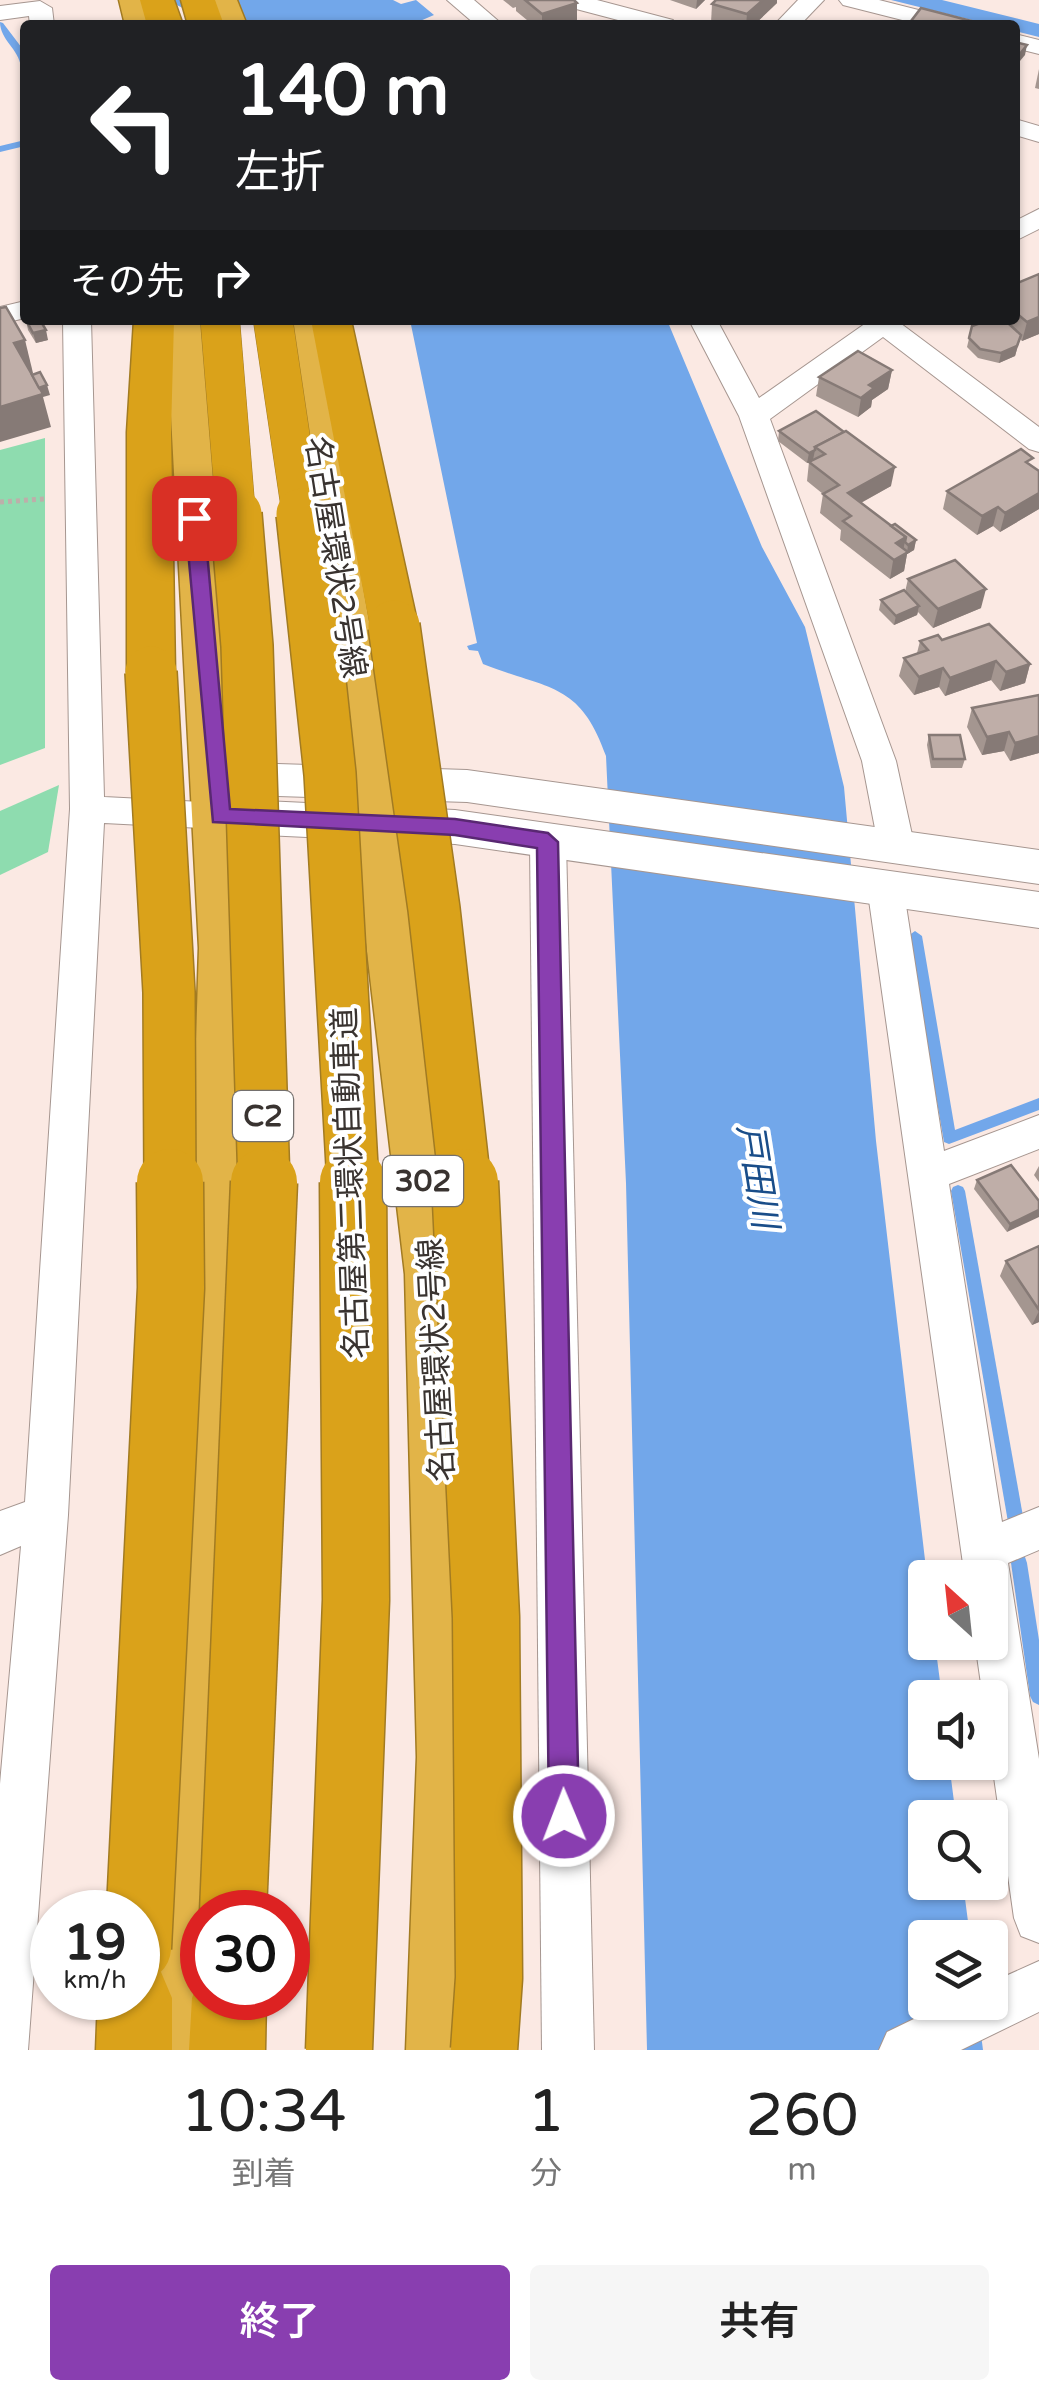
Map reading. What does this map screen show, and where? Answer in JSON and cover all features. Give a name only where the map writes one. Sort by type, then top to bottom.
[{"type":"highway","points":[[141,1890],[171,1288],[169,992],[152,672],[150,432],[154,325]]},
{"type":"highway","points":[[186,325],[194,518],[219,797],[226,948],[205,1869],[190,2050]]},
{"type":"highway","name":"C2","points":[[220,325],[247,646],[265,1219],[234,1890]]},
{"type":"highway","name":"名古屋第二環状自動車道","points":[[274,325],[296,450],[318,639],[343,953],[355,1208],[357,1540],[339,2050]]},
{"type":"highway","name":"名古屋環状2号線","points":[[297,325],[374,802],[435,1274],[452,1758],[444,2050]]},
{"type":"highway","points":[[332,325],[394,626],[434,909],[468,1206],[486,1617],[489,1978],[484,2050]]},
{"type":"highway","points":[[134,2050],[135,2020]]},
{"type":"highway","points":[[227,2050],[228,2020]]},
{"type":"street","points":[[458,0],[484,20]]},
{"type":"street","points":[[569,0],[646,20]]},
{"type":"street","points":[[791,20],[812,0]]},
{"type":"street","points":[[851,0],[930,20]]},
{"type":"street","points":[[4,10],[40,8],[41,20]]},
{"type":"street","points":[[2,2050],[46,1515],[87,809],[78,325]]},
{"type":"street","points":[[707,325],[754,416],[880,761],[928,1175],[985,1560]]},
{"type":"street","points":[[754,416],[876,325]]},
{"type":"street","points":[[886,325],[1039,442]]},
{"type":"street","points":[[87,809],[219,797],[324,818],[374,802],[455,827],[555,828],[890,865],[1039,867]]},
{"type":"street","points":[[555,828],[568,2050]]},
{"type":"street","points":[[890,865],[1039,910]]},
{"type":"street","points":[[928,1175],[1039,1132]]},
{"type":"street","points":[[0,1532],[46,1515]]},
{"type":"street","points":[[1002,1560],[1039,1528]]},
{"type":"street","points":[[1000,1660],[1039,1918]]},
{"type":"street","points":[[905,2050],[1028,1991]]},
{"type":"green space","points":[[45,438],[45,748],[0,765],[0,450]]},
{"type":"green space","points":[[59,785],[48,852],[0,875],[0,811]]},
{"type":"water","points":[[167,0],[393,0],[401,4],[416,0],[434,15],[422,20],[206,20]]},
{"type":"water","points":[[891,0],[942,0],[1039,24],[1039,37],[1020,32],[1020,20],[972,20]]},
{"type":"water","name":"戸田川","points":[[411,325],[669,325],[762,547],[805,627],[844,787],[876,1141],[925,1560],[908,1560],[908,1660],[937,1660],[940,1680],[908,1680],[908,1780],[951,1780],[954,1800],[908,1800],[908,1900],[965,1900],[968,1920],[908,1920],[908,2020],[979,2020],[983,2050],[647,2050],[626,1183],[606,756],[596,732],[573,701],[544,685],[483,664],[478,651],[467,646],[477,643]]},
{"type":"building","points":[[525,0],[574,0],[577,3],[542,14]]},
{"type":"building","points":[[716,0],[763,0],[747,14],[712,4]]},
{"type":"building","points":[[921,8],[968,20],[912,20]]},
{"type":"building","points":[[1039,274],[1039,317],[1027,322],[1020,316],[1020,282]]},
{"type":"building","points":[[6,307],[25,340],[14,343],[43,394],[0,407],[0,308]]},
{"type":"building","points":[[29,325],[43,325],[46,330],[33,333]]},
{"type":"building","points":[[1010,325],[1021,335],[1017,346],[1001,353],[980,349],[969,338],[972,326]]},
{"type":"building","points":[[858,351],[892,370],[869,385],[874,388],[861,398],[819,377]]},
{"type":"building","points":[[40,372],[47,385],[39,388],[32,375]]},
{"type":"building","points":[[816,411],[844,432],[809,453],[779,431]]},
{"type":"building","points":[[846,431],[895,467],[848,493],[906,537],[896,543],[908,552],[894,560],[843,521],[851,516],[823,494],[839,485],[809,462],[825,454],[815,447]]},
{"type":"building","points":[[1021,449],[1033,458],[1026,462],[1039,471],[1039,493],[1005,513],[998,507],[982,516],[947,491]]},
{"type":"building","points":[[895,524],[916,540],[908,545],[906,537],[891,526]]},
{"type":"building","points":[[955,560],[986,589],[938,609],[908,579]]},
{"type":"building","points":[[904,590],[919,606],[896,616],[881,600]]},
{"type":"building","points":[[989,624],[1030,664],[1006,672],[996,661],[950,678],[943,668],[919,677],[904,658],[928,650],[920,641],[938,635],[942,640]]},
{"type":"building","points":[[1039,695],[1039,736],[1015,743],[1009,732],[987,737],[972,708]]},
{"type":"building","points":[[929,735],[960,735],[965,759],[933,759]]},
{"type":"building","points":[[1011,1165],[1039,1201],[1039,1210],[1010,1224],[977,1180]]},
{"type":"building","points":[[1039,1246],[1039,1310],[1006,1261]]},
{"type":"waterway","points":[[0,25],[20,52]]},
{"type":"waterway","points":[[0,149],[20,144]]},
{"type":"waterway","points":[[915,936],[949,1138],[1039,1104]]},
{"type":"waterway","points":[[958,1191],[1016,1522]]},
{"type":"waterway","points":[[1019,1563],[1039,1696]]},
{"type":"route","points":[[194,518],[220,816],[455,827],[548,842],[564,1816]]}]
